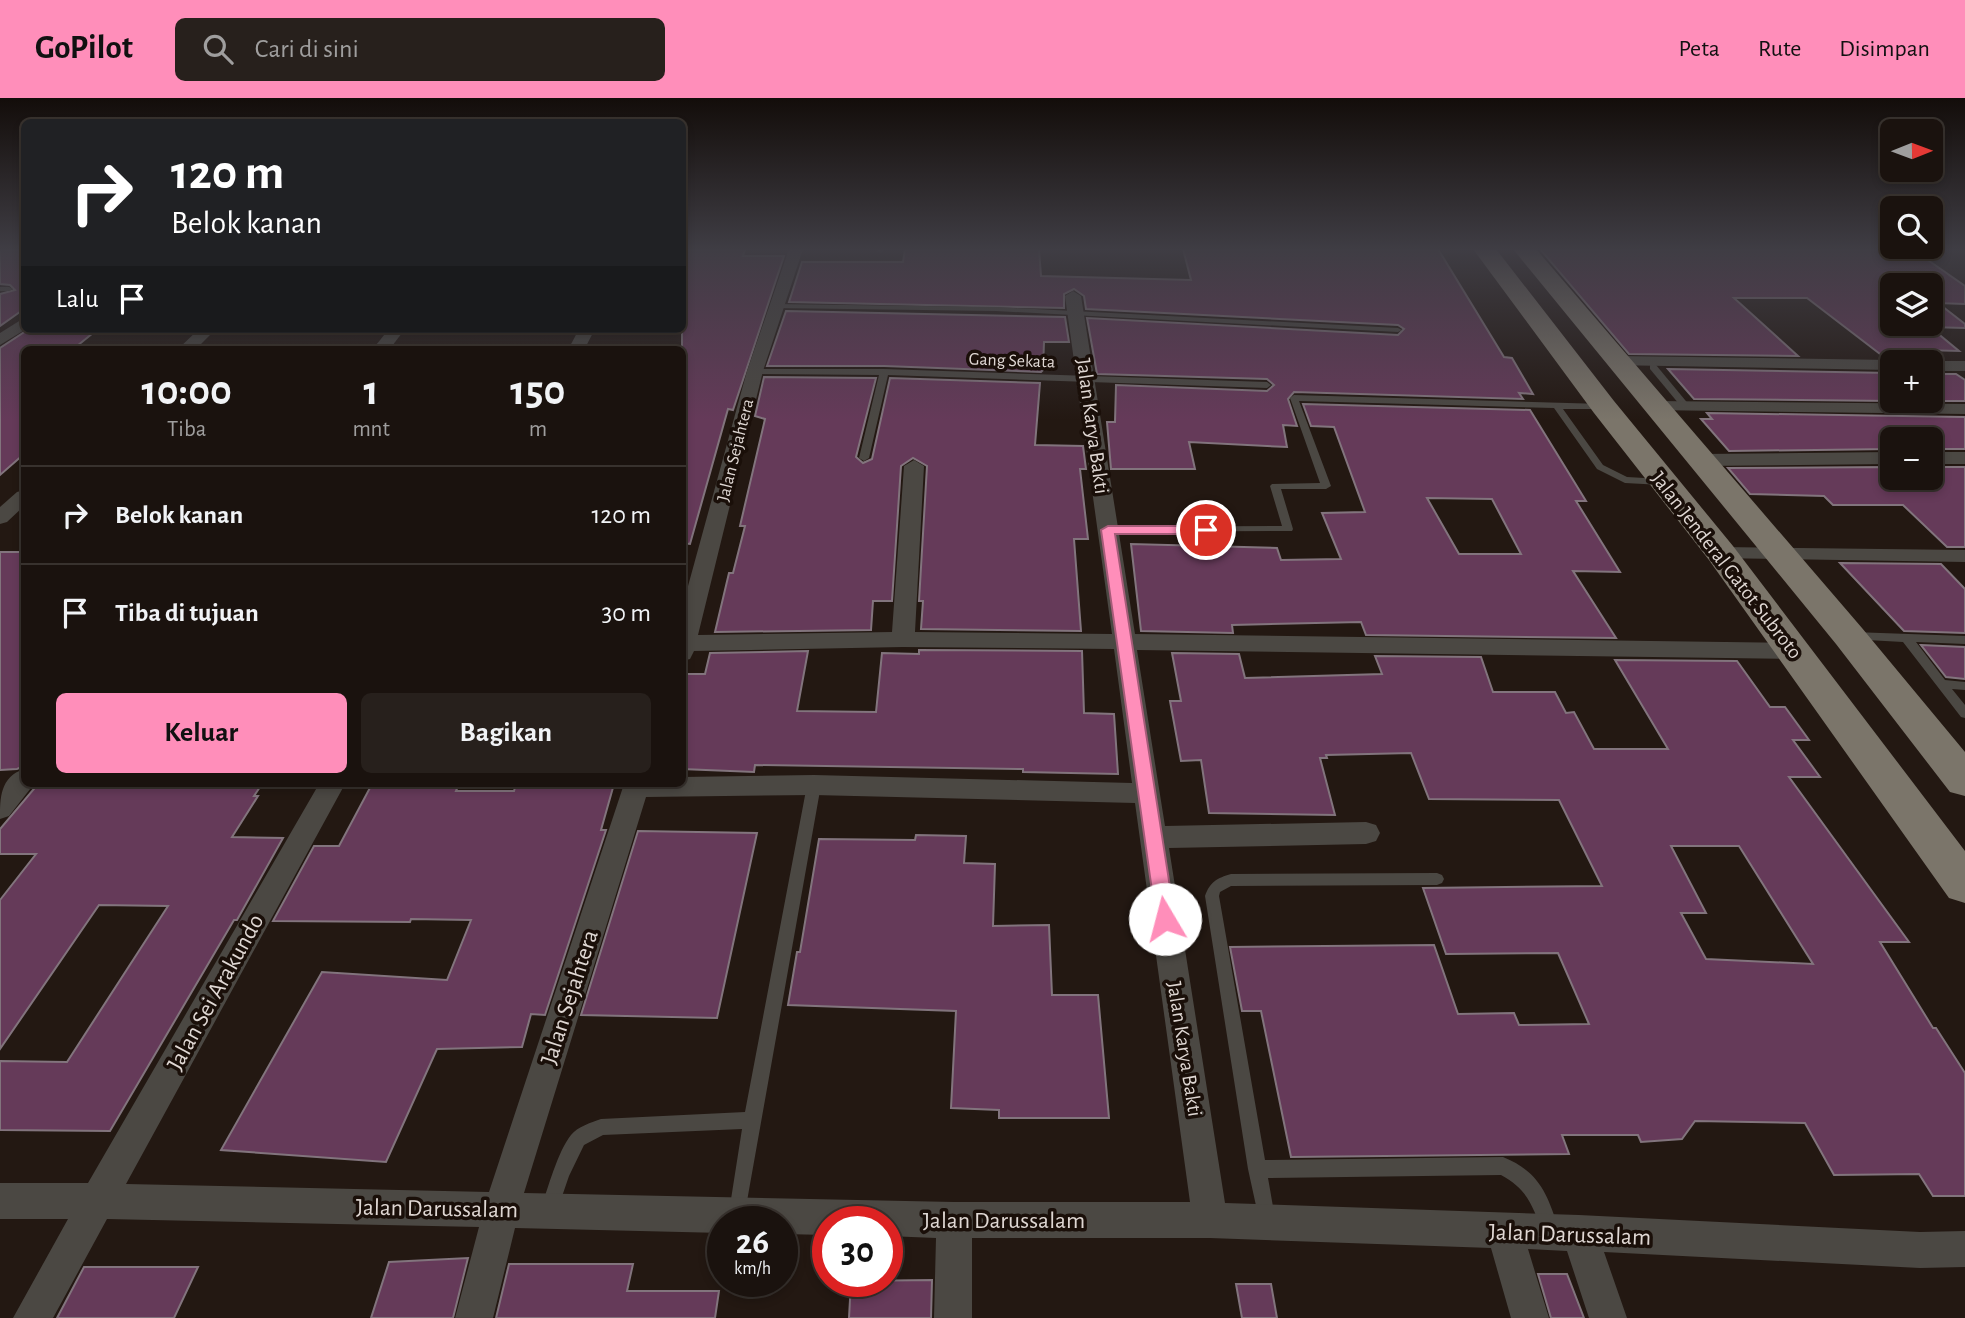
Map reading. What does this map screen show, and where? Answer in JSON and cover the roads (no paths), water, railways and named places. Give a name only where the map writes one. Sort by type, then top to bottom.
[{"type":"main road","name":"Jalan Jenderal Gatot Subroto","points":[[1527,306],[1721,553],[1965,885]]},
{"type":"main road","name":"Jalan Jenderal Gatot Subroto","points":[[1571,306],[1962,773]]},
{"type":"street","name":"Jalan Sejahtera","points":[[686,640],[755,371],[775,306]]},
{"type":"street","name":"Jalan Karya Bakti","points":[[1075,306],[1210,1220]]},
{"type":"street","points":[[0,340],[21,325]]},
{"type":"street","points":[[189,346],[204,333]]},
{"type":"street","points":[[1617,361],[1880,365]]},
{"type":"street","points":[[1943,366],[1965,366]]},
{"type":"street","points":[[1655,407],[1965,409]]},
{"type":"street","points":[[1701,460],[1880,458]]},
{"type":"street","points":[[1943,458],[1965,458]]},
{"type":"street","points":[[902,639],[914,466]]},
{"type":"street","points":[[0,518],[21,499]]},
{"type":"street","points":[[1721,553],[1965,556]]},
{"type":"street","points":[[686,648],[902,639],[1794,651]]},
{"type":"street","points":[[0,808],[21,783]]},
{"type":"street","points":[[686,785],[814,785],[1146,793]]},
{"type":"street","name":"Jalan Sei Arakundo","points":[[32,1318],[330,787]]},
{"type":"street","name":"Jalan Sejahtera","points":[[474,1318],[501,1210],[635,787]]},
{"type":"street","points":[[1153,837],[1366,834]]},
{"type":"street","name":"Jalan Darussalam","points":[[0,1201],[707,1215]]},
{"type":"street","name":"Jalan Darussalam","points":[[798,1217],[1210,1220],[1920,1250],[1965,1249]]},
{"type":"street","points":[[953,1318],[954,1220]]},
{"type":"street","points":[[1504,1231],[1530,1318]]},
{"type":"street","points":[[1565,1233],[1608,1318]]},
{"type":"lane","points":[[775,306],[795,306]]},
{"type":"lane","points":[[1087,306],[1398,330]]},
{"type":"lane","points":[[1653,366],[1687,408]]},
{"type":"lane","name":"Gang Sekata","points":[[755,371],[884,372],[1267,385]]},
{"type":"lane","points":[[864,458],[884,372]]},
{"type":"lane","points":[[1108,530],[1288,529],[1275,486],[1326,486],[1294,398],[1604,407]]},
{"type":"lane","points":[[1557,406],[1600,467],[1625,480],[1665,482]]},
{"type":"lane","points":[[1849,636],[1965,640]]},
{"type":"lane","points":[[1908,640],[1965,714]]},
{"type":"lane","points":[[1941,684],[1965,686]]},
{"type":"lane","points":[[739,1206],[814,785]]},
{"type":"lane","points":[[1266,1222],[1212,895],[1214,889],[1219,883],[1231,880],[1437,879]]},
{"type":"lane","points":[[549,1211],[561,1173],[578,1139],[600,1127],[752,1120]]},
{"type":"lane","points":[[1257,1168],[1503,1166],[1525,1177],[1565,1233]]}]
